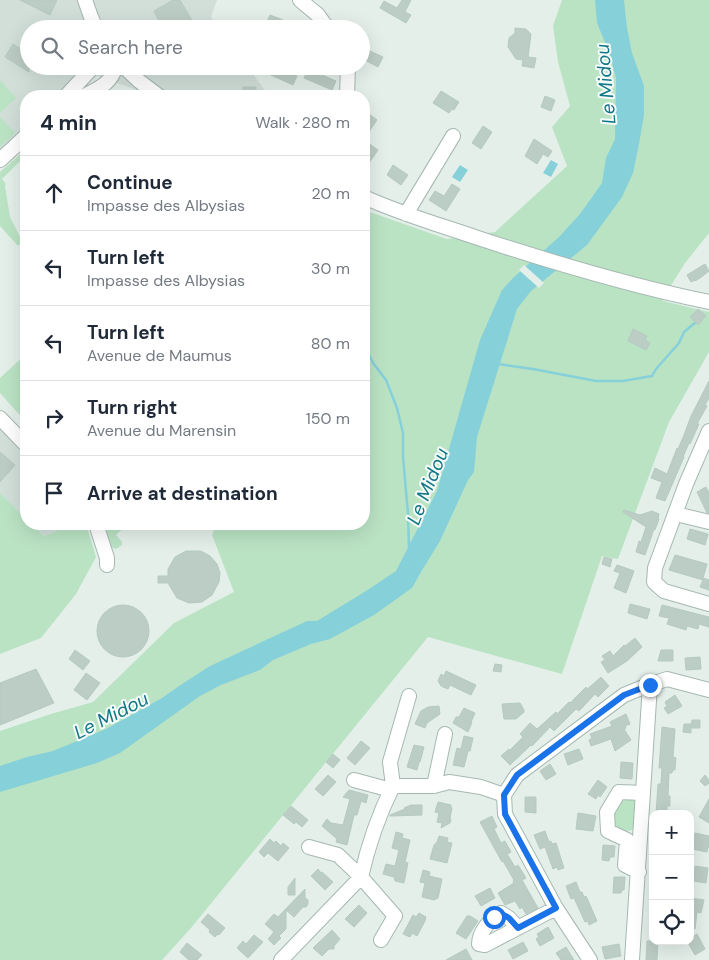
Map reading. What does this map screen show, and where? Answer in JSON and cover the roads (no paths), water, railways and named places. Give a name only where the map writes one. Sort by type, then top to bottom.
[{"type":"street","points":[[85,0],[92,20]]},
{"type":"street","points":[[300,0],[322,20]]},
{"type":"street","points":[[72,90],[86,75]]},
{"type":"street","points":[[100,75],[106,83]]},
{"type":"street","points":[[94,90],[106,83],[112,75]]},
{"type":"street","points":[[133,75],[151,90]]},
{"type":"street","points":[[347,90],[348,75]]},
{"type":"street","points":[[106,83],[139,81]]},
{"type":"street","points":[[406,214],[453,136]]},
{"type":"street","points":[[0,160],[20,142]]},
{"type":"street","points":[[370,200],[382,206],[508,248],[662,292],[709,302]]},
{"type":"street","points":[[0,418],[20,439]]},
{"type":"street","points":[[709,431],[686,484],[655,568],[654,582],[664,591],[709,604]]},
{"type":"street","points":[[676,514],[709,522]]},
{"type":"street","points":[[98,530],[107,558],[107,565]]},
{"type":"street","points":[[590,960],[556,908],[505,814],[504,795],[517,775],[624,695],[667,679],[709,690]]},
{"type":"street","points":[[632,960],[650,685]]},
{"type":"street","points":[[281,960],[361,877],[365,858],[392,788],[390,762],[409,696]]},
{"type":"street","points":[[434,786],[446,734]]},
{"type":"street","points":[[354,780],[392,788],[434,786],[449,782],[481,787],[504,795]]},
{"type":"street","points":[[639,872],[625,865],[627,840],[608,830],[607,812],[619,792],[643,793]]},
{"type":"street","points":[[310,847],[338,855],[361,877],[395,916],[381,940]]},
{"type":"street","points":[[518,928],[556,908]]},
{"type":"water","points":[[595,0],[624,0],[632,53],[644,86],[644,115],[633,173],[622,197],[587,245],[531,291],[517,309],[477,437],[474,472],[468,480],[440,541],[412,588],[374,615],[330,639],[311,644],[273,660],[260,670],[221,685],[200,696],[120,753],[97,763],[0,792],[0,766],[53,751],[106,729],[162,698],[210,666],[307,621],[317,621],[396,571],[437,491],[480,340],[502,290],[559,237],[580,214],[602,183],[606,158],[615,139],[616,78],[609,52],[597,23]]},
{"type":"water","points":[[551,160],[558,164],[551,177],[543,173]]},
{"type":"water","points":[[460,165],[468,170],[460,182],[452,177]]},
{"type":"waterway","points":[[498,364],[596,381],[623,381],[652,376],[679,343],[684,332],[696,322]]},
{"type":"waterway","name":"Le Midou","points":[[370,357],[386,380],[397,408],[403,433],[409,548]]}]
